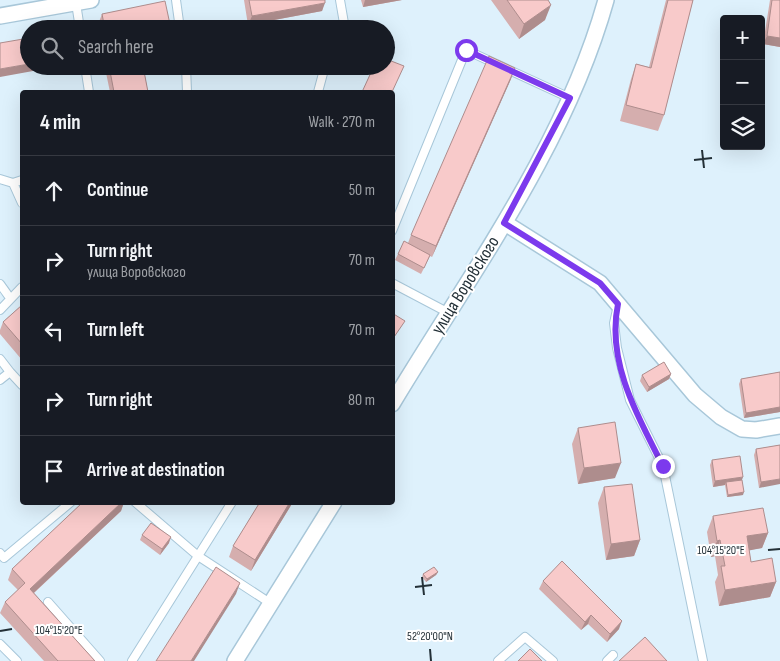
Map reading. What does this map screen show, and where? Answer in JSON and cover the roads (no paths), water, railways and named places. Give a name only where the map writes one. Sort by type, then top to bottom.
[{"type":"street","name":"улица Воровского","points":[[395,399],[447,312],[504,223],[570,98],[596,35],[606,0]]},
{"type":"street","points":[[0,16],[34,5],[83,1]]},
{"type":"street","points":[[504,223],[600,283],[695,395],[722,417],[742,429],[756,430],[780,426]]},
{"type":"street","points":[[235,661],[332,505]]},
{"type":"lane","points":[[176,0],[179,20]]},
{"type":"lane","points":[[340,0],[343,20]]},
{"type":"lane","points":[[81,20],[83,1]]},
{"type":"lane","points":[[395,224],[466,50],[570,98]]},
{"type":"lane","points":[[86,75],[89,90]]},
{"type":"lane","points":[[186,75],[187,90]]},
{"type":"lane","points":[[319,90],[323,75]]},
{"type":"lane","points":[[0,178],[13,183],[20,181]]},
{"type":"lane","points":[[13,183],[20,199]]},
{"type":"lane","points":[[0,284],[10,298]]},
{"type":"lane","points":[[395,285],[447,312]]},
{"type":"lane","points":[[0,310],[20,289]]},
{"type":"lane","points":[[618,304],[614,323],[617,348],[630,400],[663,466],[703,661]]},
{"type":"lane","points":[[0,359],[20,384]]},
{"type":"lane","points":[[0,380],[10,372]]},
{"type":"lane","points":[[0,553],[4,558],[67,505]]},
{"type":"lane","points":[[138,505],[198,556],[270,603]]},
{"type":"lane","points":[[132,661],[230,505]]},
{"type":"lane","points":[[48,602],[100,661]]},
{"type":"lane","points":[[498,661],[525,637],[553,661]]},
{"type":"lane","points":[[0,644],[17,661]]}]
